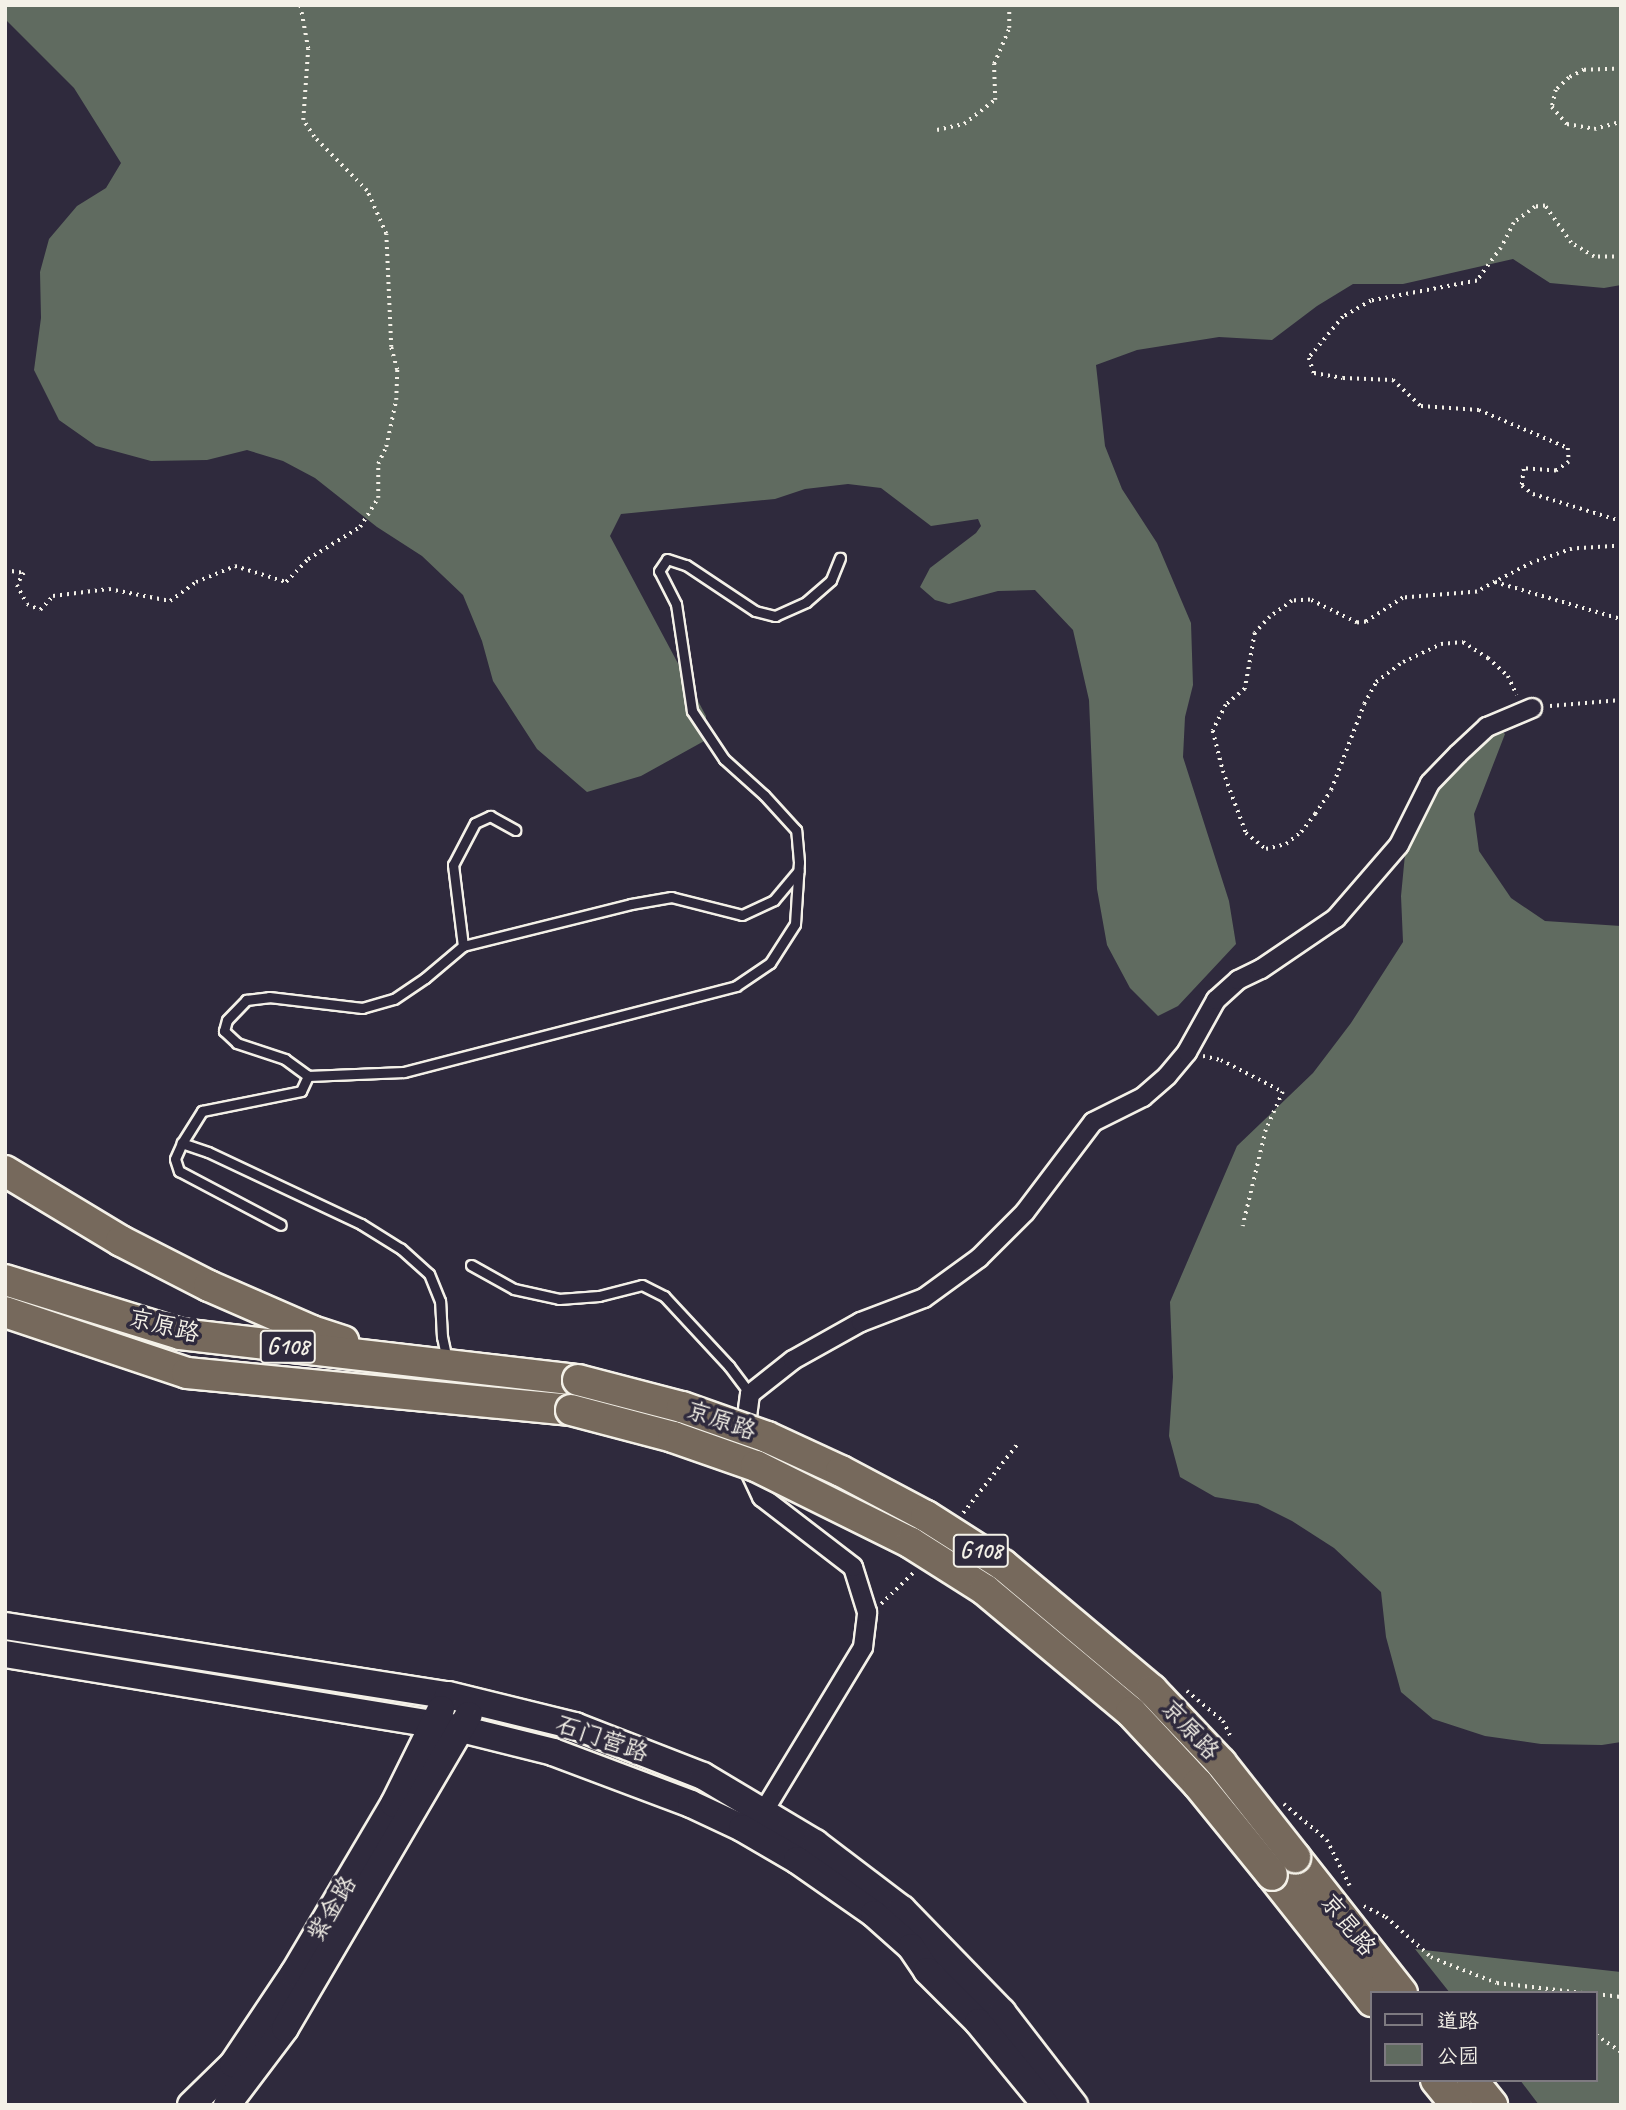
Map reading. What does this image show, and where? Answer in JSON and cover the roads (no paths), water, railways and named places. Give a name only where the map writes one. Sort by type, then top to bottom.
[{"type":"highway","points":[[5,1171],[121,1241],[209,1286],[312,1331],[404,1360]]},
{"type":"highway","name":"京原路","points":[[5,1280],[180,1334],[578,1380],[682,1407],[767,1437],[841,1471],[926,1516],[1003,1565],[1152,1690],[1221,1763],[1283,1866]]},
{"type":"highway","name":"京原路","points":[[5,1312],[187,1373],[571,1410],[673,1437],[756,1466],[911,1543],[985,1590],[1131,1712],[1198,1784],[1283,1866]]},
{"type":"highway","name":"京昆路","points":[[1283,1866],[1400,1991]]},
{"type":"highway","name":"京昆路","points":[[1283,1866],[1370,1998]]},
{"type":"highway","points":[[1438,2082],[1456,2105]]},
{"type":"highway","points":[[1474,2082],[1492,2105]]},
{"type":"main road","name":"石门营路","points":[[5,1626],[448,1695],[575,1727],[703,1776],[902,1939],[927,1971],[978,2022],[1045,2105]]},
{"type":"main road","name":"石门营路","points":[[5,1654],[150,1680],[461,1729],[553,1752],[691,1804],[758,1822],[846,1866],[902,1909],[1002,2012],[1074,2105]]},
{"type":"main road","name":"紫金路","points":[[191,2105],[233,2064],[260,2026],[394,1804],[448,1695]]},
{"type":"main road","name":"紫金路","points":[[227,2105],[285,2028],[476,1704]]},
{"type":"street","points":[[758,1822],[863,1647],[867,1612],[853,1567],[762,1497],[742,1454],[750,1394],[793,1360],[861,1322],[924,1297],[979,1258],[1025,1212],[1093,1122],[1143,1097],[1167,1076],[1187,1052],[1216,1000],[1238,980],[1261,969],[1336,918],[1399,845],[1430,783],[1458,754],[1487,727],[1528,710]]},
{"type":"lane","points":[[799,871],[774,900],[742,915],[671,897],[463,946],[425,978],[394,999],[362,1008],[269,997],[246,1000],[227,1020],[224,1031],[237,1043],[285,1059],[308,1076],[404,1072],[736,986],[769,963],[794,924],[799,871],[796,830],[764,795],[724,759],[692,711],[676,604],[659,571],[667,559],[687,565],[755,611],[775,616],[806,602],[831,580],[840,558]]},
{"type":"lane","points":[[463,946],[453,865],[475,823],[490,816],[515,830]]},
{"type":"lane","points":[[281,1225],[179,1171],[175,1159],[202,1111],[301,1091],[308,1076]]},
{"type":"lane","points":[[182,1143],[208,1152],[361,1224],[401,1249],[429,1274],[440,1301],[442,1337],[449,1365]]},
{"type":"lane","points":[[471,1265],[514,1289],[559,1299],[599,1296],[642,1285],[664,1296],[729,1366],[750,1394]]}]
